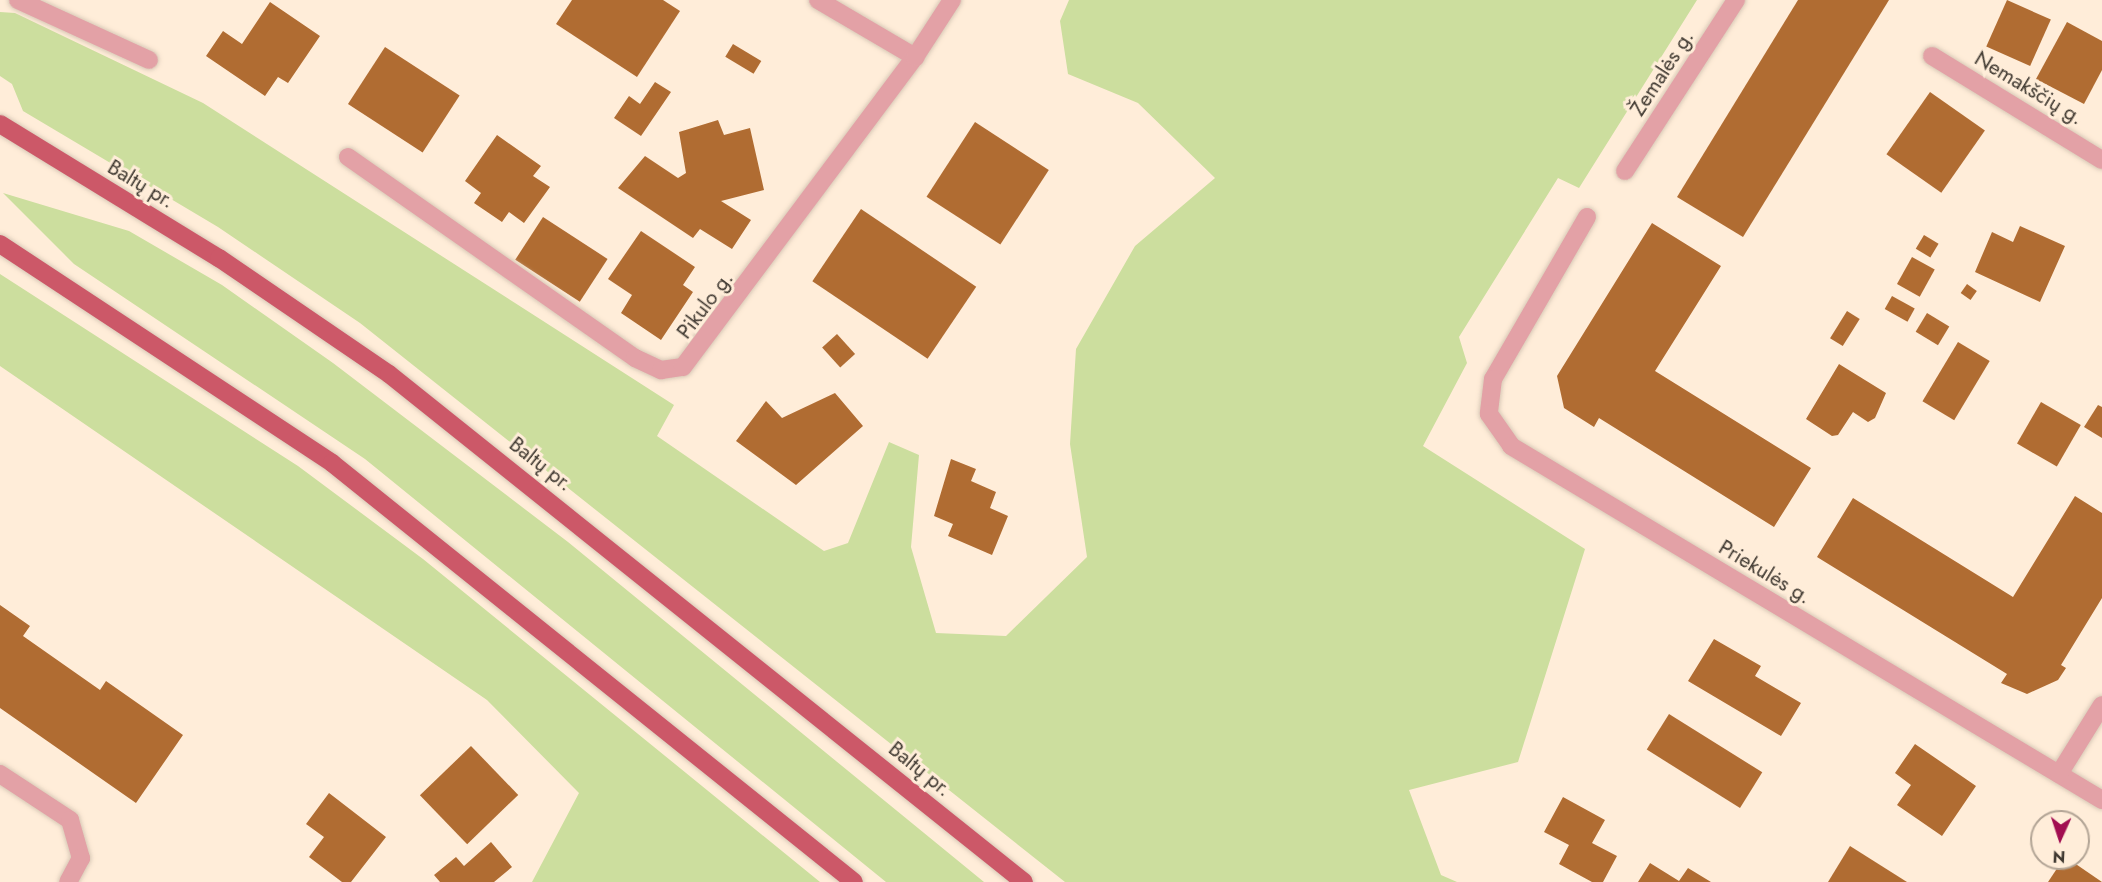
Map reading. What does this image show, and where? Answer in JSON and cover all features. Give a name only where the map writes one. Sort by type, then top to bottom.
[{"type":"main road","name":"Baltų pr.","points":[[0,124],[219,258],[389,374],[1024,882]]},
{"type":"main road","points":[[0,244],[332,463],[854,882]]},
{"type":"street","points":[[18,0],[149,60]]},
{"type":"street","points":[[818,0],[915,57]]},
{"type":"street","name":"Pikulo g.","points":[[348,157],[635,358],[661,370],[683,367],[915,57],[952,0]]},
{"type":"street","name":"Žemalės g.","points":[[1625,171],[1736,0]]},
{"type":"street","name":"Nemakščių g.","points":[[1932,56],[2102,159]]},
{"type":"street","name":"Priekulės g.","points":[[1587,217],[1493,379],[1489,414],[1511,446],[2102,800]]},
{"type":"street","points":[[2059,774],[2102,705]]},
{"type":"street","points":[[0,774],[70,820],[81,858],[68,882]]},
{"type":"green space","points":[[1069,0],[1697,0],[1579,188],[1558,178],[1459,337],[1467,363],[1423,446],[1585,549],[1518,762],[1409,790],[1441,875],[1457,882],[1065,882],[360,323],[218,227],[23,111],[12,84],[0,76],[0,12],[15,13],[203,103],[674,405],[657,436],[824,551],[848,543],[889,442],[919,455],[911,547],[936,633],[1006,636],[1087,557],[1070,444],[1076,349],[1135,246],[1215,178],[1138,103],[1068,74],[1060,21]]},
{"type":"green space","points":[[3,193],[129,231],[222,285],[333,363],[568,542],[984,882],[886,882],[365,459],[74,264]]},
{"type":"green space","points":[[0,274],[298,466],[423,559],[820,882],[532,882],[579,793],[487,700],[0,366]]},
{"type":"building","points":[[572,0],[663,0],[680,11],[637,77],[556,24]]},
{"type":"building","points":[[1798,0],[1889,0],[1743,237],[1677,197]]},
{"type":"building","points":[[2007,0],[2051,20],[2030,66],[1986,47]]},
{"type":"building","points":[[270,2],[320,36],[288,83],[278,77],[265,96],[206,56],[223,31],[242,44]]},
{"type":"building","points":[[2067,22],[2102,41],[2102,70],[2084,104],[2036,79]]},
{"type":"building","points":[[733,44],[761,61],[754,74],[725,57]]},
{"type":"building","points":[[385,47],[460,95],[423,153],[348,104]]},
{"type":"building","points":[[655,82],[671,92],[641,136],[614,118],[629,96],[640,104]]},
{"type":"building","points":[[1930,92],[1985,130],[1941,193],[1886,154]]},
{"type":"building","points":[[718,120],[724,135],[750,128],[764,190],[721,201],[751,220],[732,249],[700,229],[693,238],[618,188],[645,156],[678,178],[686,173],[679,132]]},
{"type":"building","points":[[975,122],[1049,170],[1000,245],[927,197]]},
{"type":"building","points":[[497,135],[541,166],[533,176],[550,187],[524,223],[509,212],[502,222],[474,203],[481,193],[465,181]]},
{"type":"building","points":[[861,209],[976,287],[928,359],[812,281]]},
{"type":"building","points":[[543,217],[608,259],[580,302],[515,260]]},
{"type":"building","points":[[1652,223],[1721,266],[1655,371],[1811,468],[1774,527],[1599,418],[1594,427],[1564,408],[1557,376]]},
{"type":"building","points":[[2020,226],[2065,246],[2040,302],[1975,272],[1992,232],[2013,242]]},
{"type":"building","points":[[641,231],[695,267],[683,285],[693,292],[661,340],[621,313],[632,295],[608,279]]},
{"type":"building","points":[[1924,235],[1939,244],[1930,257],[1916,249]]},
{"type":"building","points":[[1912,257],[1935,270],[1920,297],[1897,284]]},
{"type":"building","points":[[1967,284],[1977,291],[1971,300],[1961,293]]},
{"type":"building","points":[[1892,296],[1915,309],[1907,322],[1885,309]]},
{"type":"building","points":[[1847,311],[1860,319],[1843,346],[1830,338]]},
{"type":"building","points":[[1927,313],[1949,326],[1938,345],[1916,332]]},
{"type":"building","points":[[837,334],[855,354],[840,367],[822,347]]},
{"type":"building","points":[[1958,342],[1990,361],[1954,420],[1922,401]]},
{"type":"building","points":[[1839,364],[1886,393],[1875,418],[1868,422],[1853,412],[1838,435],[1832,436],[1806,419]]},
{"type":"building","points":[[835,393],[863,426],[796,485],[736,441],[766,401],[782,418]]},
{"type":"building","points":[[2041,402],[2081,425],[2057,467],[2017,444]]},
{"type":"building","points":[[2098,405],[2102,407],[2102,438],[2084,427]]},
{"type":"building","points":[[951,459],[976,469],[971,481],[996,492],[990,508],[1008,516],[992,555],[948,536],[953,524],[934,516]]},
{"type":"building","points":[[2075,496],[2102,513],[2102,598],[2061,665],[2066,668],[2058,680],[2027,694],[2001,683],[2007,674],[1817,557],[1853,498],[2013,597]]},
{"type":"building","points":[[0,605],[30,626],[23,636],[100,690],[106,681],[183,735],[136,803],[0,708]]},
{"type":"building","points":[[1714,639],[1761,666],[1755,676],[1801,703],[1781,736],[1688,681]]},
{"type":"building","points":[[1669,714],[1762,772],[1740,808],[1647,750]]},
{"type":"building","points":[[1915,744],[1976,786],[1942,836],[1897,805],[1911,785],[1895,773]]},
{"type":"building","points":[[471,746],[518,795],[467,844],[420,795]]},
{"type":"building","points":[[329,793],[386,837],[351,882],[342,882],[309,857],[324,837],[306,824]]},
{"type":"building","points":[[1563,797],[1605,820],[1592,843],[1617,856],[1603,882],[1592,882],[1559,864],[1569,845],[1544,832]]},
{"type":"building","points":[[491,842],[512,867],[494,882],[440,882],[434,875],[456,857],[464,866]]},
{"type":"building","points":[[1850,846],[1907,882],[1828,882]]},
{"type":"building","points":[[1650,863],[1679,881],[1688,868],[1711,882],[1638,882]]},
{"type":"building","points":[[2056,870],[2084,870],[2102,882],[2048,882]]}]
